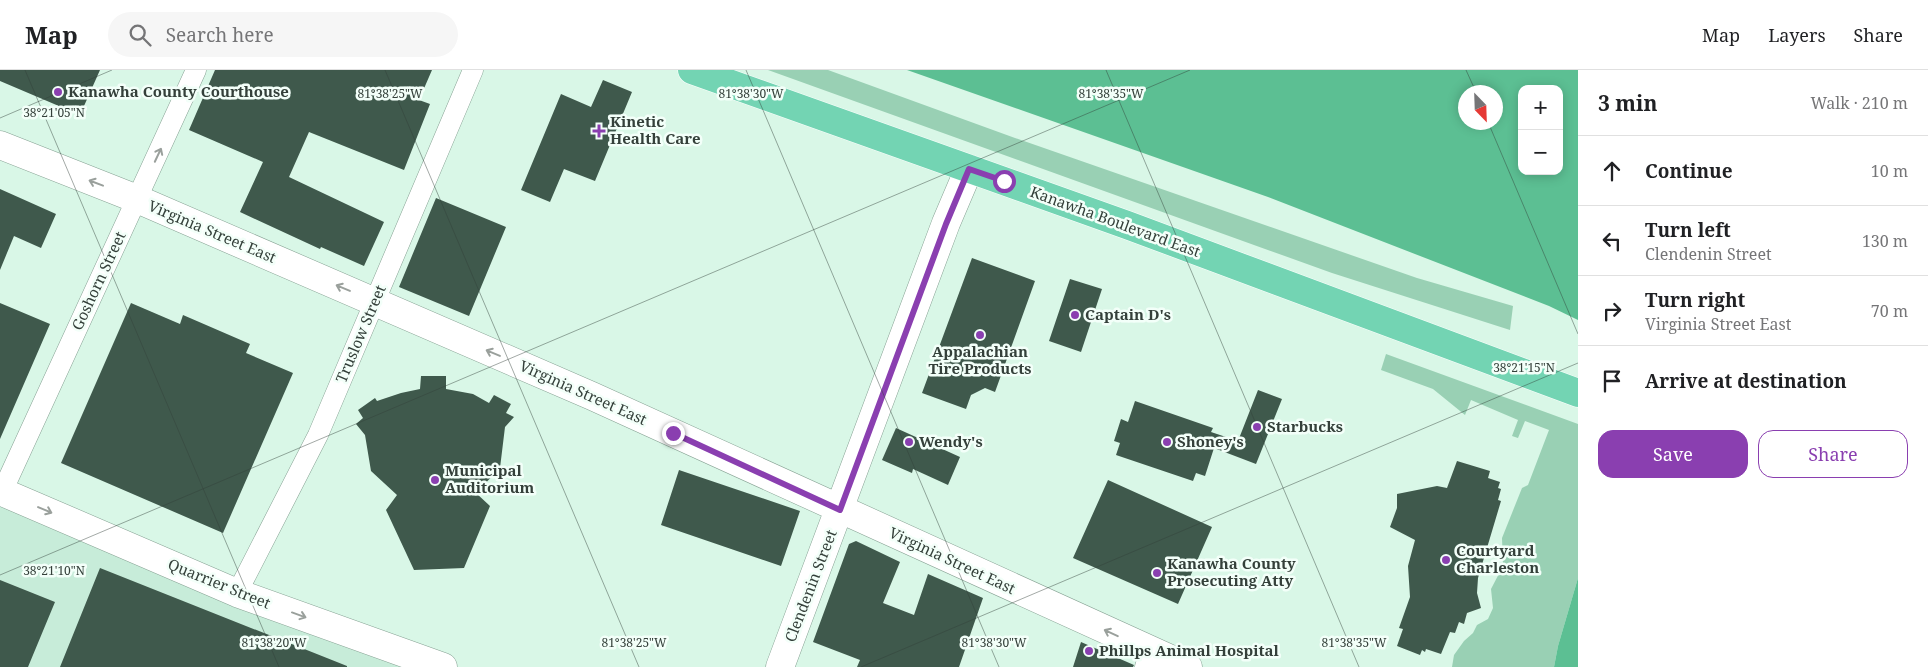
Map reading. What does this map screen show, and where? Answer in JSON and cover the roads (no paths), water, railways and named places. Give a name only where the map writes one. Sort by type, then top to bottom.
[{"type":"main road","name":"Kanawha Boulevard East","points":[[692,70],[1126,225],[1578,392]]},
{"type":"main road","name":"Virginia Street East","points":[[0,145],[136,199],[592,396],[840,510],[1148,659],[1188,667]]},
{"type":"main road","name":"Clendenin Street","points":[[780,667],[946,224],[969,169]]},
{"type":"main road","name":"Quarrier Street","points":[[1,492],[237,593],[443,667]]},
{"type":"street","name":"Goshorn Street","points":[[1,492],[196,70]]},
{"type":"street","name":"Truslow Street","points":[[237,593],[318,435],[473,70]]},
{"type":"place","name":"Kanawha County Courthouse","points":[[58,92]]},
{"type":"place","name":"Kinetic Health Care","points":[[599,131]]},
{"type":"place","name":"Captain D's","points":[[1075,315]]},
{"type":"place","name":"Appalachian Tire Products","points":[[980,335]]},
{"type":"place","name":"Starbucks","points":[[1257,427]]},
{"type":"place","name":"Wendy's","points":[[909,442]]},
{"type":"place","name":"Shoney's","points":[[1167,442]]},
{"type":"place","name":"Municipal Auditorium","points":[[435,480]]},
{"type":"place","name":"Courtyard Charleston","points":[[1446,560]]},
{"type":"place","name":"Kanawha County Prosecuting Atty","points":[[1157,573]]},
{"type":"place","name":"Phillps Animal Hospital","points":[[1089,651]]}]
